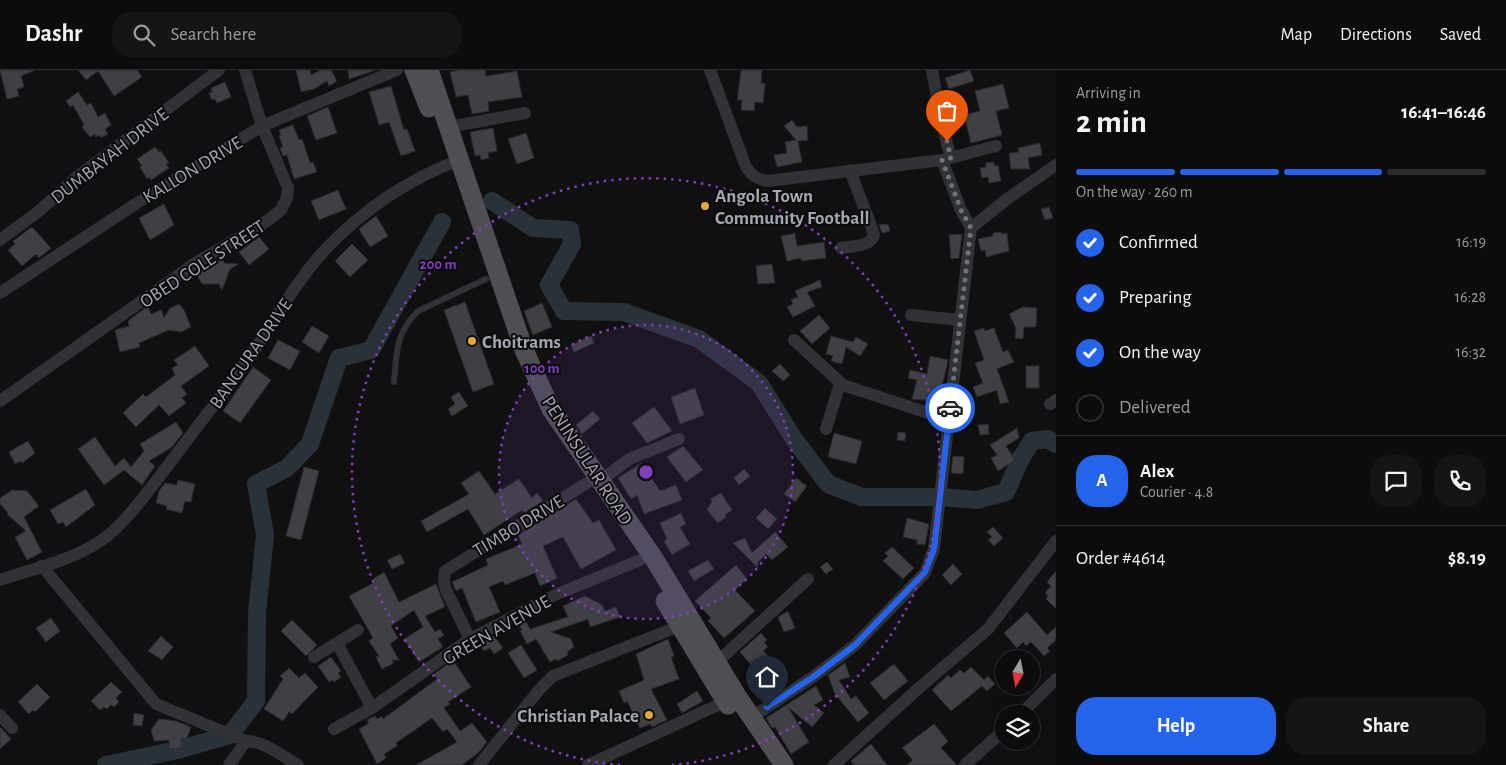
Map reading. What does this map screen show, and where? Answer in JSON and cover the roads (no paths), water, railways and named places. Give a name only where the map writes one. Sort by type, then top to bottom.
[{"type":"main road","name":"PENINSULAR ROAD","points":[[414,70],[454,162],[524,350],[551,409],[640,560],[717,662],[732,699],[752,718],[784,765]]},
{"type":"main road","name":"PENINSULAR ROAD","points":[[429,70],[449,127],[454,162],[486,279],[511,353],[538,408],[653,557],[686,623],[769,765]]},
{"type":"street","name":"DUMBAYAH DRIVE","points":[[0,240],[39,211],[78,176],[218,70]]},
{"type":"street","name":"OBED COLE STREET","points":[[0,400],[197,262],[267,221],[282,210],[287,198],[288,188],[262,126],[245,70]]},
{"type":"street","name":"KALLON DRIVE","points":[[0,293],[137,203],[262,126],[397,70]]},
{"type":"street","points":[[710,70],[746,167],[752,175],[767,181],[946,159],[996,146]]},
{"type":"street","points":[[752,718],[813,677],[855,645],[925,572],[934,549],[960,320],[968,269],[971,228],[961,210],[946,159],[932,70]]},
{"type":"street","points":[[449,127],[525,113]]},
{"type":"street","name":"BANGURA DRIVE","points":[[0,580],[78,554],[104,539],[124,519],[168,466],[249,358],[322,253],[351,224],[378,202],[414,180],[454,162]]},
{"type":"street","points":[[971,228],[1006,199],[1056,165]]},
{"type":"street","points":[[841,248],[869,243],[873,239],[874,234],[850,170]]},
{"type":"street","points":[[911,315],[960,320]]},
{"type":"street","points":[[794,340],[840,383],[949,420]]},
{"type":"street","points":[[826,429],[840,383]]},
{"type":"street","name":"TIMBO DRIVE","points":[[470,639],[444,582],[445,571],[449,567],[594,482],[629,459],[679,439]]},
{"type":"street","points":[[834,765],[920,687],[988,629],[1056,540]]},
{"type":"street","name":"GREEN AVENUE","points":[[334,729],[372,708],[470,639],[555,595],[640,560]]},
{"type":"street","points":[[42,566],[156,704],[242,739],[253,741],[298,765]]},
{"type":"street","points":[[717,662],[808,579]]},
{"type":"street","points":[[479,765],[539,690],[553,676],[686,623]]},
{"type":"street","points":[[314,657],[358,630]]},
{"type":"street","points":[[337,643],[372,708]]},
{"type":"street","points":[[1031,705],[1056,679]]},
{"type":"street","points":[[588,765],[732,699]]},
{"type":"street","points":[[0,715],[12,728]]},
{"type":"street","points":[[965,765],[995,738]]},
{"type":"street","points":[[228,765],[242,739]]},
{"type":"lane","points":[[394,382],[401,332],[418,311],[486,279]]},
{"type":"waterway","points":[[492,201],[533,228],[570,230],[572,244],[549,285],[564,311],[624,312],[699,339],[759,383],[794,439],[828,484],[862,497],[940,497],[977,500],[1006,492],[1021,458],[1032,441],[1048,439],[1056,444]]},
{"type":"waterway","points":[[106,765],[177,750],[230,735],[256,701],[257,613],[265,535],[256,484],[287,468],[310,444],[339,358],[371,350],[442,222]]},
{"type":"place","name":"Angola Town Community Football","points":[[705,206]]},
{"type":"place","name":"Choitrams","points":[[472,341]]},
{"type":"place","name":"Christian Palace","points":[[649,715]]}]
